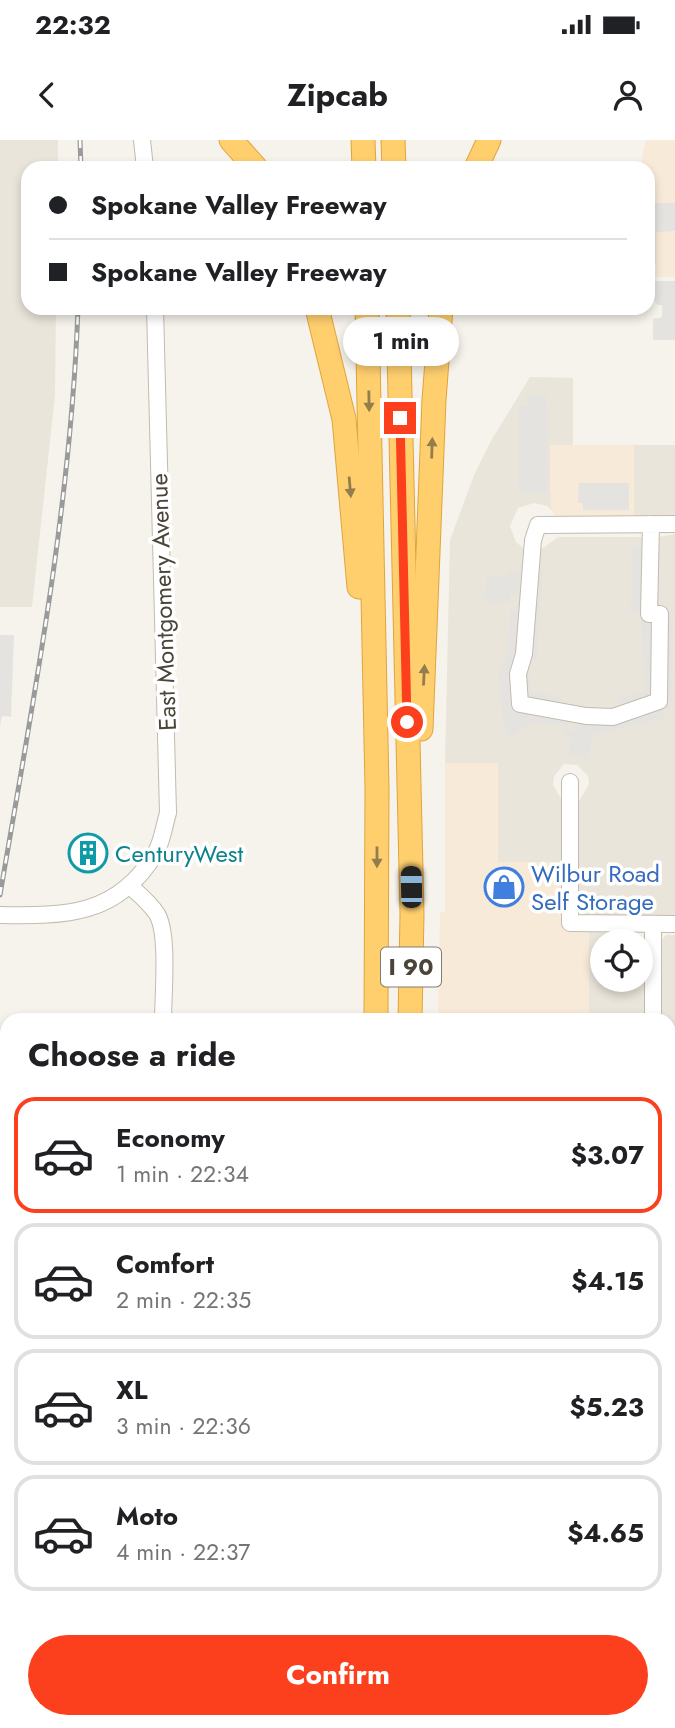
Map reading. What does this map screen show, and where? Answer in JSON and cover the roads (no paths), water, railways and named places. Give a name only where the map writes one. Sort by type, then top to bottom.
[{"type":"highway","points":[[231,140],[250,161]]},
{"type":"highway","points":[[363,140],[364,161]]},
{"type":"highway","points":[[394,140],[394,161]]},
{"type":"highway","points":[[479,161],[489,140]]},
{"type":"highway","points":[[307,315],[344,419]]},
{"type":"highway","points":[[319,315],[344,419],[377,789]]},
{"type":"highway","name":"I 90","points":[[367,315],[377,789],[376,1013]]},
{"type":"highway","name":"I 90","points":[[398,315],[412,914],[410,1013]]},
{"type":"highway","points":[[412,914],[434,400],[440,315]]},
{"type":"street","points":[[142,140],[144,161]]},
{"type":"street","name":"East Montgomery Avenue","points":[[0,915],[73,913],[102,905],[130,886],[157,852],[168,813],[155,315]]},
{"type":"street","points":[[651,524],[649,614],[660,614],[659,701],[613,717],[586,716],[520,705],[518,674],[524,654],[533,540],[538,525],[651,524],[675,524]]},
{"type":"street","points":[[570,782],[570,923],[675,924]]},
{"type":"street","points":[[130,886],[152,907],[162,928],[163,1013]]},
{"type":"street","points":[[653,924],[653,1013]]},
{"type":"railway","points":[[80,140],[81,161]]},
{"type":"railway","points":[[0,895],[59,530],[68,456],[78,315]]},
{"type":"place","name":"CenturyWest","points":[[88,853]]},
{"type":"place","name":"Wilbur Road Self Storage","points":[[504,887]]}]
